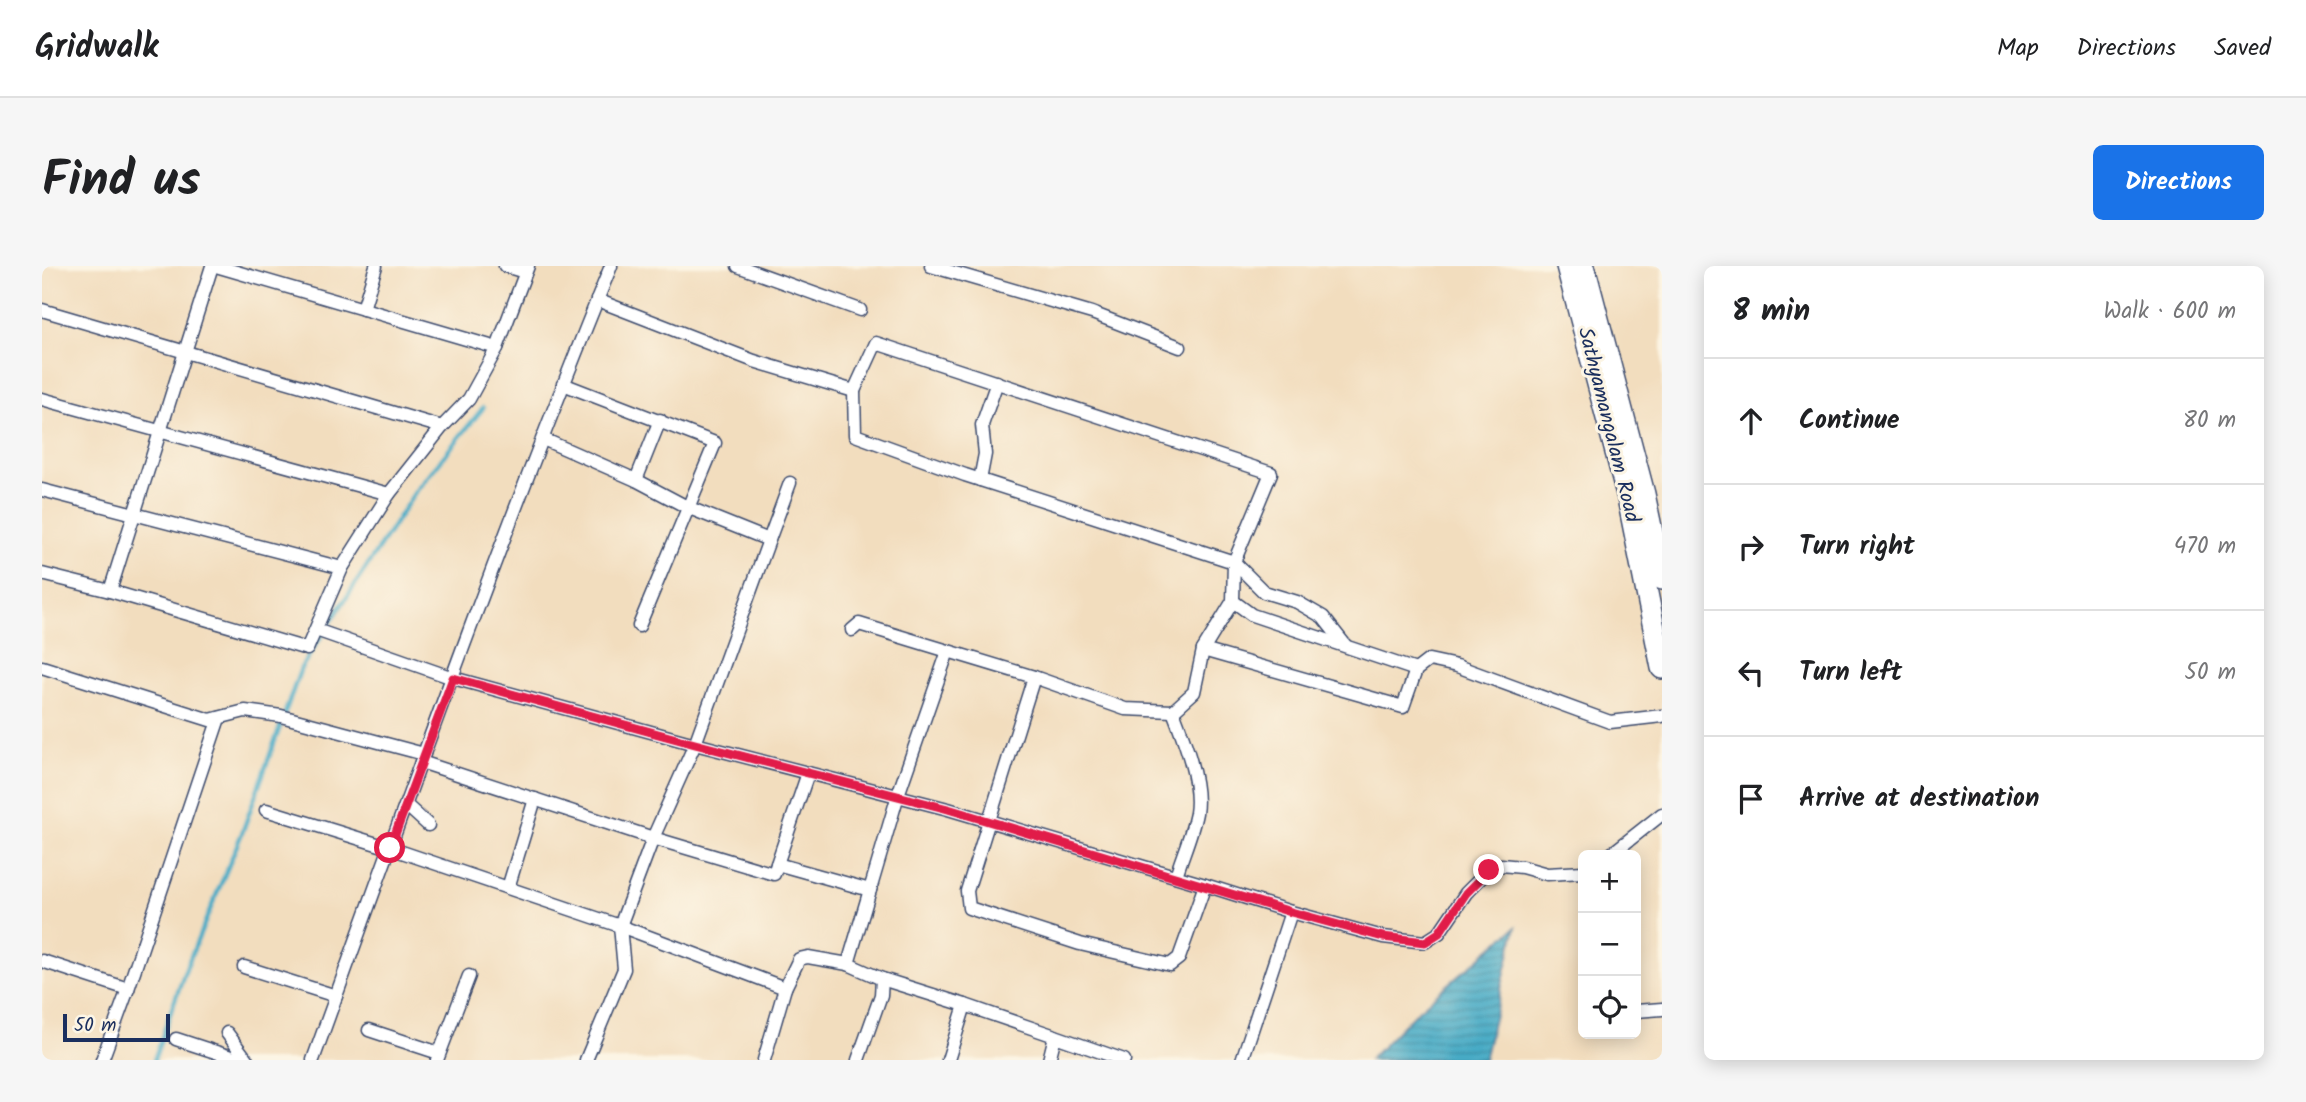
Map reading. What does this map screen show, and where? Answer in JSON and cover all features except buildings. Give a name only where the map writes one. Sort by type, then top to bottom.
[{"type":"highway","name":"Sathyamangalam Road","points":[[1567,266],[1628,498],[1662,668]]},
{"type":"highway","name":"Sathyamangalam Road","points":[[1584,266],[1644,494],[1662,579]]},
{"type":"street","points":[[110,591],[214,266],[497,348]]},
{"type":"street","points":[[363,309],[376,266]]},
{"type":"street","points":[[42,574],[110,591],[307,649],[342,568],[389,494],[442,427],[469,399],[497,348],[526,269],[505,266]]},
{"type":"street","points":[[313,1060],[563,384],[611,266]]},
{"type":"street","points":[[738,266],[860,310]]},
{"type":"street","points":[[931,266],[1092,313],[1180,347]]},
{"type":"street","points":[[597,300],[754,361],[854,391]]},
{"type":"street","points":[[42,310],[442,427]]},
{"type":"street","points":[[852,630],[859,624],[1034,677],[1125,709],[1173,711],[1194,692],[1203,650],[1233,601],[1234,562],[1271,473],[876,343],[854,391],[855,435],[980,480],[1234,562],[1264,592],[1297,602],[1323,617],[1345,645]]},
{"type":"street","points":[[980,480],[985,454],[982,425],[997,383]]},
{"type":"street","points":[[563,384],[715,443],[639,626]]},
{"type":"street","points":[[42,399],[389,494]]},
{"type":"street","points":[[636,480],[660,420]]},
{"type":"street","points":[[543,439],[636,480],[687,507],[769,540]]},
{"type":"street","points":[[586,1060],[624,969],[620,926],[653,838],[695,744],[790,483]]},
{"type":"street","points":[[42,490],[342,568]]},
{"type":"street","points":[[1233,601],[1252,615],[1416,670]]},
{"type":"street","points":[[317,630],[453,678],[808,774],[898,795],[1383,937],[1425,942],[1439,933],[1466,893],[1489,870],[1501,864],[1547,874],[1578,873]]},
{"type":"street","points":[[1203,650],[1403,707],[1416,670],[1429,660],[1457,666],[1610,722],[1662,716]]},
{"type":"street","points":[[848,964],[898,795],[948,651]]},
{"type":"street","points":[[42,667],[210,720],[245,711],[285,718],[423,758],[653,838],[774,874],[808,774]]},
{"type":"street","points":[[1034,677],[967,891],[969,908],[1080,944],[1170,965],[1175,963],[1205,885]]},
{"type":"street","points":[[1173,711],[1185,744],[1195,786],[1196,811],[1176,876]]},
{"type":"street","points":[[102,1060],[219,718]]},
{"type":"street","points":[[508,888],[535,799]]},
{"type":"street","points":[[406,805],[428,825]]},
{"type":"street","points":[[267,810],[390,848],[620,926],[785,988]]},
{"type":"street","points":[[1616,850],[1662,814]]},
{"type":"street","points":[[777,864],[870,890]]},
{"type":"street","points":[[1242,1060],[1291,912]]},
{"type":"street","points":[[764,1060],[785,988],[799,959],[808,957],[848,964],[882,979],[1124,1060]]},
{"type":"street","points":[[42,961],[128,989]]},
{"type":"street","points":[[244,967],[336,996]]},
{"type":"street","points":[[369,1030],[438,1056],[470,976]]},
{"type":"street","points":[[858,1060],[881,995],[882,979]]},
{"type":"street","points":[[948,1060],[965,1005]]},
{"type":"street","points":[[1641,1011],[1662,1009]]},
{"type":"street","points":[[227,1033],[247,1060]]},
{"type":"street","points":[[1049,1060],[1055,1036]]},
{"type":"street","points":[[176,1039],[240,1060]]},
{"type":"water","points":[[1516,927],[1484,1060],[1369,1060],[1416,1012]]},
{"type":"waterway","points":[[154,1060],[186,968],[242,833],[301,668],[415,492],[483,408]]},
{"type":"route","points":[[390,848],[453,678],[808,774],[898,795],[1291,912],[1409,942],[1425,942],[1439,933],[1466,893],[1489,870]]}]
